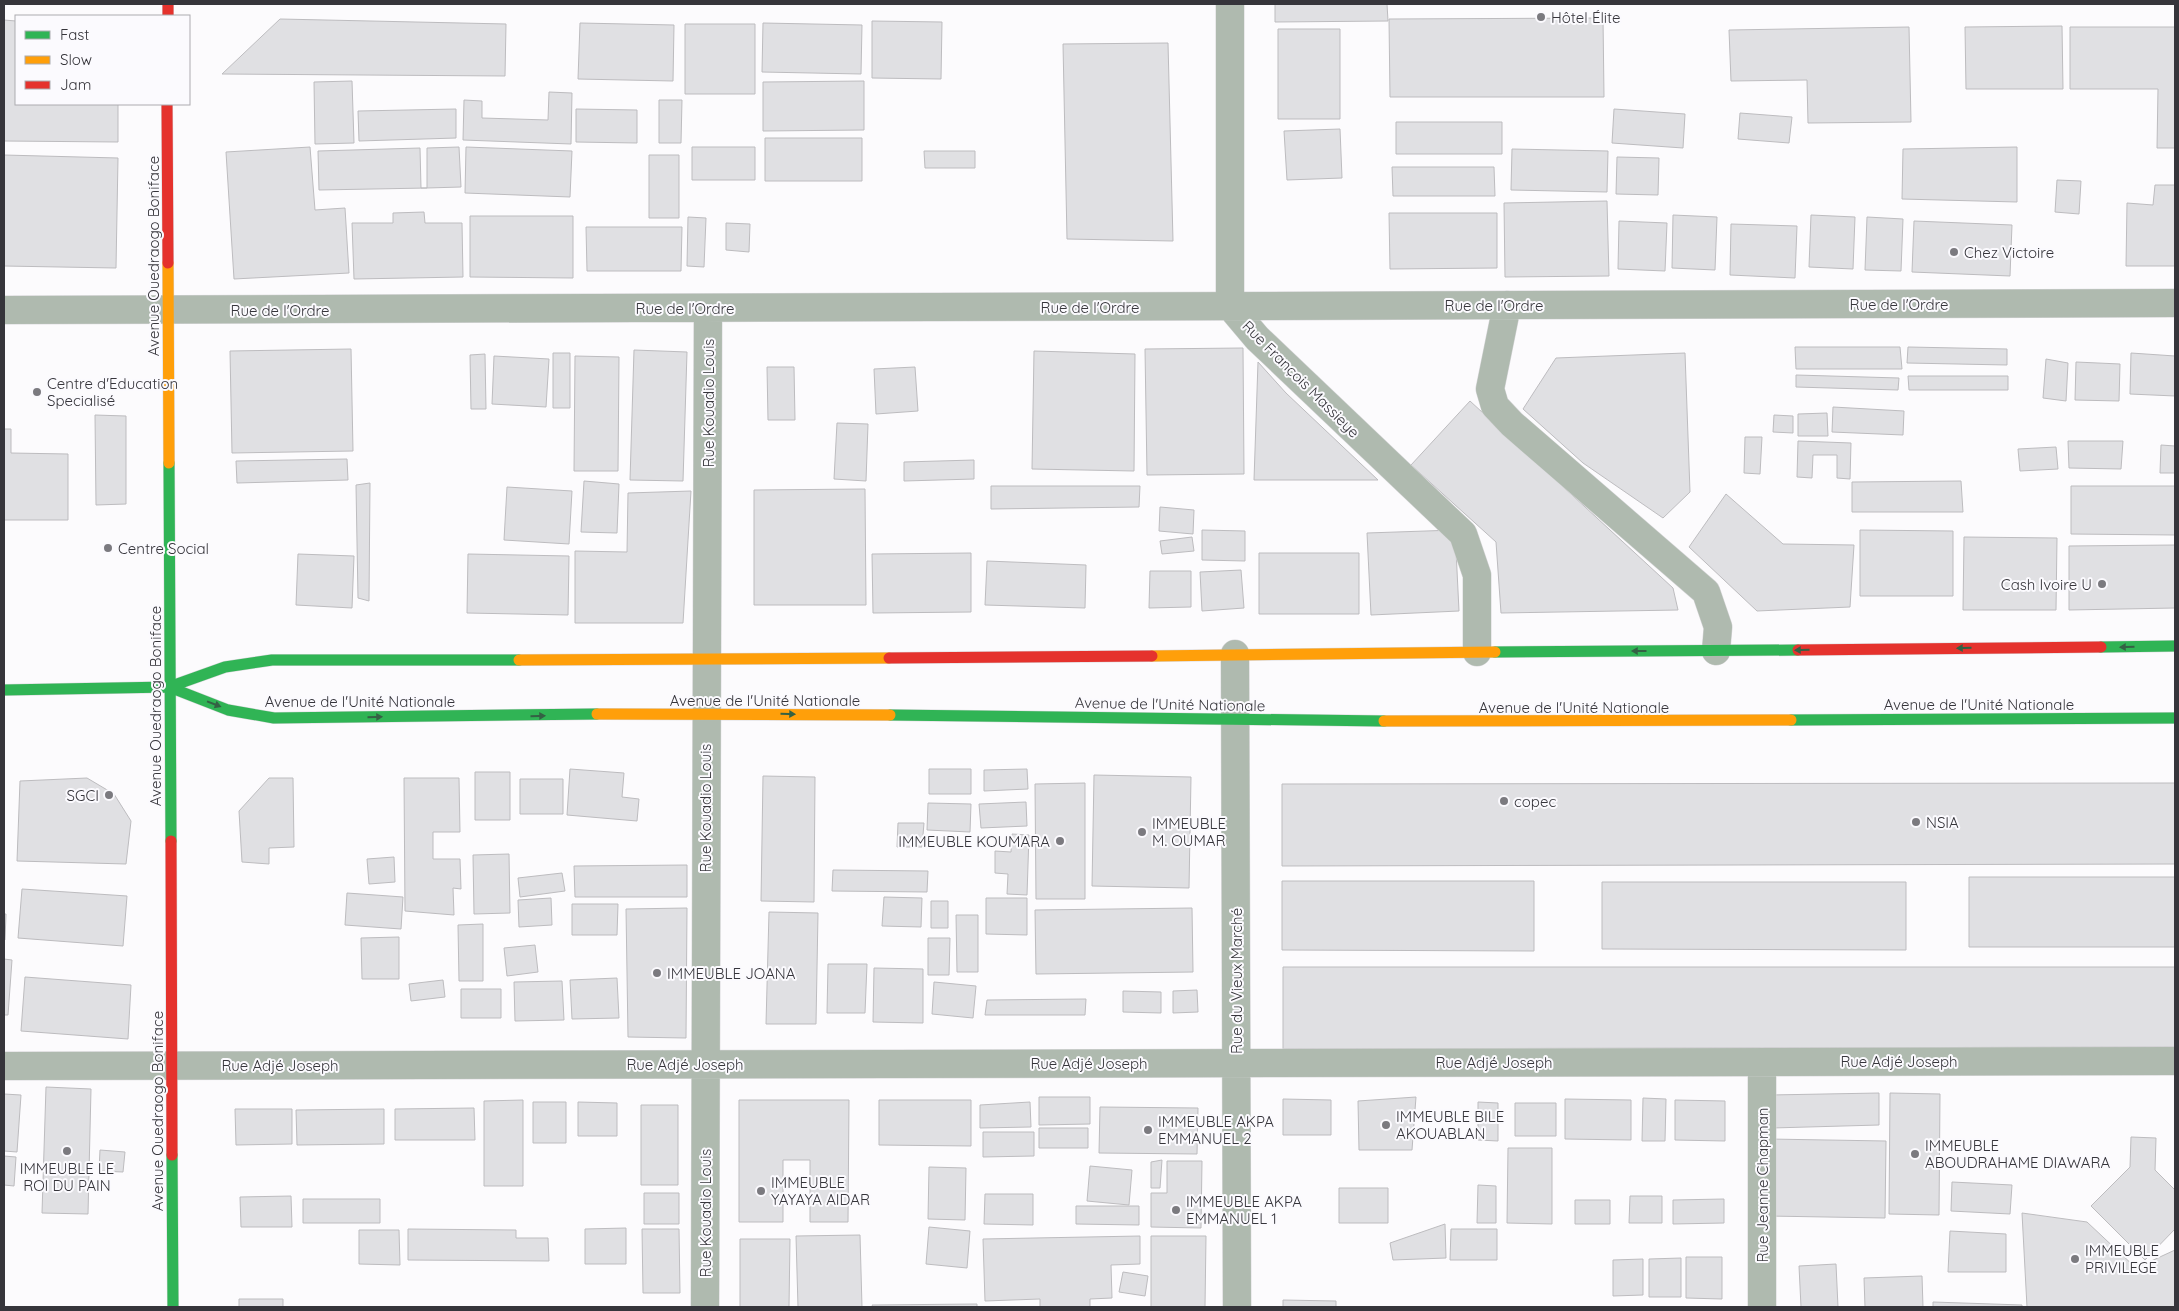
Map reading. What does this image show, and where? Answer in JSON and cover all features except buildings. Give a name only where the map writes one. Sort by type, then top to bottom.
[{"type":"street","points":[[1230,4],[1230,306]]},
{"type":"street","name":"Avenue Ouedraogo Boniface","points":[[168,105],[167,310],[173,1307]]},
{"type":"street","name":"Rue de l'Ordre","points":[[4,310],[2175,303]]},
{"type":"street","points":[[1507,305],[1490,389],[1495,406],[1512,424],[1706,592],[1718,627],[1716,651]]},
{"type":"street","name":"Rue François Massieye","points":[[1230,306],[1256,338],[1463,534],[1477,576],[1477,652]]},
{"type":"street","name":"Rue Kouadio Louis","points":[[705,1307],[708,308]]},
{"type":"street","name":"Avenue de l'Unité Nationale","points":[[4,690],[169,687],[225,667],[272,660],[706,660],[2175,646]]},
{"type":"street","name":"Rue du Vieux Marché","points":[[1235,654],[1237,1307]]},
{"type":"street","name":"Avenue de l'Unité Nationale","points":[[169,687],[228,710],[274,718],[706,714],[1478,722],[2175,718]]},
{"type":"street","name":"Rue Adjé Joseph","points":[[4,1066],[2175,1061]]},
{"type":"street","name":"Rue Jeanne Chapman","points":[[1762,1062],[1762,1307]]},
{"type":"traffic: fast","points":[[169,463],[171,841]]},
{"type":"traffic: fast","points":[[2101,647],[2175,646]]},
{"type":"traffic: fast","points":[[1495,652],[1798,650]]},
{"type":"traffic: fast","points":[[4,690],[169,687],[225,667],[272,660],[519,660]]},
{"type":"traffic: fast","points":[[169,687],[228,710],[274,718],[597,714]]},
{"type":"traffic: fast","points":[[890,715],[1384,721]]},
{"type":"traffic: fast","points":[[1791,720],[2175,718]]},
{"type":"traffic: fast","points":[[172,1155],[173,1307]]},
{"type":"traffic: slow","points":[[168,263],[169,463]]},
{"type":"traffic: slow","points":[[1152,656],[1495,652]]},
{"type":"traffic: slow","points":[[519,660],[889,658]]},
{"type":"traffic: slow","points":[[597,714],[890,715]]},
{"type":"traffic: slow","points":[[1384,721],[1791,720]]},
{"type":"traffic: jam","points":[[168,4],[168,15]]},
{"type":"traffic: jam","points":[[167,105],[168,263]]},
{"type":"traffic: jam","points":[[1798,650],[2101,647]]},
{"type":"traffic: jam","points":[[889,658],[1152,656]]},
{"type":"traffic: jam","points":[[171,841],[172,1155]]},
{"type":"place","name":"Hôtel Élite","points":[[1541,17]]},
{"type":"place","name":"Chez Victoire","points":[[1954,252]]},
{"type":"place","name":"Centre d'Education Specialisé","points":[[37,392]]},
{"type":"place","name":"Centre Social","points":[[108,548]]},
{"type":"place","name":"Cash Ivoire U","points":[[2102,584]]},
{"type":"place","name":"SGCI","points":[[109,795]]},
{"type":"place","name":"copec","points":[[1504,801]]},
{"type":"place","name":"NSIA","points":[[1916,822]]},
{"type":"place","name":"IMMEUBLE M. OUMAR","points":[[1142,832]]},
{"type":"place","name":"IMMEUBLE KOUMARA","points":[[1060,841]]},
{"type":"place","name":"IMMEUBLE JOANA","points":[[657,973]]},
{"type":"place","name":"IMMEUBLE BILE AKOUABLAN","points":[[1386,1125]]},
{"type":"place","name":"IMMEUBLE AKPA EMMANUEL 2","points":[[1148,1130]]},
{"type":"place","name":"IMMEUBLE LE ROI DU PAIN","points":[[67,1151]]},
{"type":"place","name":"IMMEUBLE ABOUDRAHAME DIAWARA","points":[[1915,1154]]},
{"type":"place","name":"IMMEUBLE YAYAYA AIDAR","points":[[761,1191]]},
{"type":"place","name":"IMMEUBLE AKPA EMMANUEL 1","points":[[1176,1210]]},
{"type":"place","name":"IMMEUBLE PRIVILEGE","points":[[2075,1259]]}]
